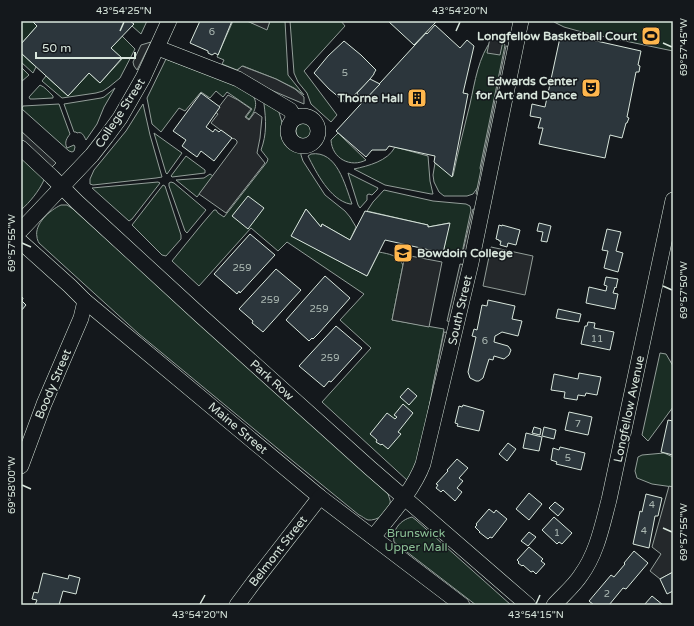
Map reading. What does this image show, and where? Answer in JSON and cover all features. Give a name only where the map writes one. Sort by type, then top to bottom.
[{"type":"street","name":"College Street","points":[[21,230],[92,155],[120,118],[143,78],[169,21]]},
{"type":"street","name":"South Street","points":[[373,537],[404,497],[419,475],[423,464],[471,263],[521,21]]},
{"type":"street","points":[[158,48],[238,79],[290,110],[295,118]]},
{"type":"street","name":"Park Row","points":[[21,148],[200,316],[528,605]]},
{"type":"street","name":"Longfellow Avenue","points":[[554,605],[581,575],[592,556],[600,534],[615,472],[673,200]]},
{"type":"street","name":"Maine Street","points":[[21,242],[85,301],[320,497],[462,605]]},
{"type":"street","name":"Boody Street","points":[[21,466],[44,404],[81,318],[85,301]]},
{"type":"street","name":"Belmont Street","points":[[237,605],[320,497]]},
{"type":"green space","points":[[21,21],[32,21],[37,26],[21,44]]},
{"type":"green space","points":[[130,21],[147,21],[141,34],[132,26],[133,24]]},
{"type":"green space","points":[[233,21],[247,21],[267,29],[270,21],[285,21],[288,75],[304,95],[276,79],[243,66],[237,70],[222,64],[224,60],[217,57]]},
{"type":"green space","points":[[290,21],[341,21],[345,26],[304,71],[337,115],[331,122],[311,104],[307,93],[298,82],[294,73]]},
{"type":"green space","points":[[554,21],[673,21],[673,51],[582,32],[564,27]]},
{"type":"green space","points":[[122,36],[135,49],[120,78],[103,91],[62,98],[42,81],[46,76],[68,96],[89,73],[100,83],[122,59],[111,48]]},
{"type":"green space","points":[[497,37],[501,39],[505,45],[480,168],[482,175],[478,187],[473,194],[467,196],[444,196],[439,192],[434,182],[433,175],[435,163],[453,176],[480,61],[488,45],[493,38]]},
{"type":"green space","points":[[21,53],[36,67],[33,73],[21,62]]},
{"type":"green space","points":[[166,59],[248,90],[254,97],[256,104],[254,112],[249,119],[246,117],[252,109],[227,92],[223,97],[216,91],[210,98],[201,92],[185,111],[179,108],[161,132],[152,124],[147,98]]},
{"type":"green space","points":[[21,67],[29,75],[21,82]]},
{"type":"green space","points":[[40,85],[53,96],[53,98],[30,99],[29,97]]},
{"type":"green space","points":[[115,88],[104,107],[97,124],[86,140],[82,133],[74,132],[64,104],[101,98]]},
{"type":"green space","points":[[265,100],[278,109],[289,143],[301,150],[303,161],[325,195],[345,211],[356,227],[350,240],[322,224],[321,227],[306,209],[292,236],[367,276],[379,252],[396,257],[403,265],[392,320],[444,329],[420,454],[408,481],[322,402],[371,348],[340,320],[364,294],[287,242],[278,251],[251,228],[199,286],[172,261],[214,210],[224,217],[267,162],[268,159],[261,150],[266,121]]},
{"type":"green space","points":[[59,104],[70,134],[66,140],[66,146],[67,148],[74,145],[74,151],[72,152],[69,151],[22,109],[23,106]]},
{"type":"green space","points":[[143,104],[162,177],[93,185],[90,184],[90,179],[94,170],[126,131]]},
{"type":"green space","points":[[304,123],[310,125],[312,131],[310,137],[304,139],[298,137],[296,131],[298,125]]},
{"type":"green space","points":[[154,133],[182,153],[167,174],[166,173]]},
{"type":"green space","points":[[338,133],[366,160],[354,163],[343,160],[339,157],[332,147],[331,140]]},
{"type":"green space","points":[[395,147],[428,156],[430,181],[433,194],[385,185],[354,169],[383,159],[392,152]]},
{"type":"green space","points":[[311,154],[320,154],[327,157],[334,163],[343,179],[352,204],[336,197],[324,184],[308,156]]},
{"type":"green space","points":[[21,155],[42,174],[44,180],[34,196],[21,210]]},
{"type":"green space","points":[[186,156],[205,170],[205,173],[172,177],[171,176]]},
{"type":"green space","points":[[348,173],[378,188],[372,195],[367,195],[367,200],[360,208],[358,205]]},
{"type":"green space","points":[[210,174],[213,176],[197,197],[176,180],[204,178]]},
{"type":"green space","points":[[171,182],[206,210],[187,233],[169,186],[169,183]]},
{"type":"green space","points":[[160,183],[129,221],[92,188]]},
{"type":"green space","points":[[163,185],[165,186],[181,235],[181,239],[166,256],[162,255],[132,225]]},
{"type":"green space","points":[[384,190],[433,201],[466,204],[470,206],[471,210],[462,253],[443,253],[449,223],[428,227],[428,225],[367,211]]},
{"type":"green space","name":"Brunswick Upper Mall","points":[[61,205],[67,205],[73,209],[388,494],[390,503],[385,513],[379,518],[371,520],[359,515],[139,334],[39,243],[37,232],[40,222],[52,210]]},
{"type":"green space","points":[[660,353],[666,354],[673,366],[673,407],[648,441],[642,435]]},
{"type":"green space","points":[[664,453],[673,457],[673,487],[652,484],[637,478],[635,471],[638,457],[642,455]]},
{"type":"green space","name":"Brunswick Upper Mall","points":[[412,517],[511,605],[476,605],[394,542],[394,533],[398,526],[404,520]]},
{"type":"shaded area","points":[[247,21],[270,21],[267,30]]},
{"type":"shaded area","points":[[490,38],[503,41],[500,55],[487,53]]},
{"type":"shaded area","points":[[151,42],[137,70],[133,62],[141,45]]},
{"type":"shaded area","points":[[506,46],[512,47],[482,195],[476,194]]},
{"type":"shaded area","points":[[242,66],[276,79],[295,89],[304,97],[304,104],[233,74]]},
{"type":"shaded area","points":[[228,95],[251,109],[245,117],[249,120],[255,112],[262,117],[257,153],[265,163],[226,213],[199,194],[237,143],[235,139],[231,138],[211,123],[218,114],[215,112]]},
{"type":"shaded area","points":[[21,131],[56,163],[50,169],[21,143]]},
{"type":"shaded area","points":[[473,209],[478,210],[468,256],[462,255]]},
{"type":"shaded area","points":[[491,247],[533,256],[525,295],[483,286]]},
{"type":"shaded area","points":[[405,255],[442,262],[429,327],[392,320]]},
{"type":"shaded area","points":[[460,264],[466,265],[452,322],[447,321]]},
{"type":"shaded area","points":[[444,332],[450,333],[438,391],[432,390]]},
{"type":"shaded area","points":[[669,486],[673,487],[673,572],[660,579],[650,571],[661,554],[652,547]]},
{"type":"building","points":[[32,21],[130,21],[134,24],[111,48],[122,58],[100,83],[89,73],[68,96],[21,53],[21,44],[37,26]]},
{"type":"building","points":[[200,21],[232,21],[218,55],[215,53],[212,55],[208,53],[208,51],[190,43]]},
{"type":"building","points":[[388,21],[435,21],[436,22],[414,45]]},
{"type":"building","name":"Thorne Hall","points":[[435,25],[460,48],[467,40],[474,46],[463,93],[468,94],[452,177],[434,162],[435,156],[389,146],[386,150],[372,150],[366,157],[336,131]]},
{"type":"building","name":"Edwards Center for Art and Dance","points":[[561,33],[641,51],[638,65],[640,66],[639,72],[636,72],[627,117],[629,118],[622,138],[610,135],[605,158],[539,144],[543,128],[538,128],[541,118],[530,116],[532,104],[545,107]]},
{"type":"building","points":[[344,41],[376,70],[366,84],[346,103],[329,89],[314,73],[328,56]]},
{"type":"building","points":[[370,79],[380,84],[362,103],[357,93]]},
{"type":"building","points":[[201,93],[220,107],[206,127],[213,132],[215,129],[219,132],[221,130],[232,138],[214,161],[201,151],[197,157],[190,152],[182,146],[186,140],[173,131]]},
{"type":"building","points":[[248,196],[264,208],[248,229],[232,216]]},
{"type":"building","points":[[306,209],[321,227],[322,224],[350,240],[365,211],[428,225],[428,227],[450,223],[443,253],[385,240],[367,276],[291,236]]},
{"type":"building","points":[[539,223],[551,226],[547,242],[541,241],[543,232],[537,231]]},
{"type":"building","points":[[499,225],[520,230],[516,245],[508,243],[507,247],[500,245],[501,241],[496,239]]},
{"type":"building","points":[[607,229],[621,232],[616,251],[623,253],[618,272],[604,268],[608,251],[602,250]]},
{"type":"building","points":[[250,234],[275,255],[240,293],[239,291],[237,294],[214,274]]},
{"type":"building","points":[[276,269],[301,290],[263,332],[239,309]]},
{"type":"building","points":[[325,276],[350,298],[319,333],[309,341],[286,320]]},
{"type":"building","points":[[606,277],[618,279],[613,293],[618,294],[615,309],[586,303],[589,287],[606,291],[607,286],[604,285]]},
{"type":"building","points":[[21,296],[23,298],[22,301],[26,305],[21,311]]},
{"type":"building","points":[[488,300],[515,306],[512,319],[522,321],[518,336],[502,332],[495,336],[494,342],[508,346],[511,350],[509,355],[504,359],[494,356],[493,360],[489,359],[483,378],[476,381],[470,378],[468,372],[476,337],[472,336],[474,329],[477,330],[482,305],[487,306]]},
{"type":"building","points":[[558,309],[581,314],[579,322],[556,318]]},
{"type":"building","points":[[588,322],[595,323],[594,328],[614,332],[610,350],[581,344],[585,326],[587,326]]},
{"type":"building","points":[[336,326],[362,348],[331,382],[329,381],[324,387],[299,366]]},
{"type":"building","points":[[579,373],[601,377],[597,395],[586,393],[585,396],[578,395],[577,400],[564,398],[565,392],[551,390],[554,374],[578,379]]},
{"type":"building","points":[[408,388],[417,396],[409,405],[400,397]]},
{"type":"building","points":[[403,404],[413,413],[398,432],[401,434],[388,449],[382,444],[381,445],[376,442],[377,440],[370,434],[387,413],[395,419],[397,417],[394,415]]},
{"type":"building","points":[[463,405],[484,411],[479,431],[457,426],[458,424],[455,423],[459,406],[462,407]]},
{"type":"building","points":[[569,412],[592,417],[588,435],[565,430]]},
{"type":"building","points":[[668,420],[673,421],[673,455],[661,452]]},
{"type":"building","points":[[534,427],[541,429],[540,435],[532,433]]},
{"type":"building","points":[[544,427],[556,430],[554,439],[542,436]]},
{"type":"building","points":[[526,433],[542,437],[539,451],[523,448]]},
{"type":"building","points":[[508,443],[516,449],[507,461],[499,454]]},
{"type":"building","points":[[560,447],[585,453],[581,470],[556,464],[557,462],[551,460],[553,448],[559,450]]},
{"type":"building","points":[[457,459],[468,468],[459,478],[463,481],[457,488],[462,492],[455,501],[443,490],[441,492],[436,488],[438,485],[436,484]]},
{"type":"building","points":[[529,493],[542,504],[529,520],[516,509]]},
{"type":"building","points":[[646,494],[662,498],[658,516],[655,516],[649,548],[633,544],[640,511],[642,512]]},
{"type":"building","points":[[555,502],[564,509],[558,516],[549,508]]},
{"type":"building","points":[[489,509],[494,513],[496,510],[507,519],[492,538],[490,537],[488,539],[475,527]]},
{"type":"building","points":[[554,517],[572,533],[562,544],[559,542],[557,544],[542,530]]},
{"type":"building","points":[[529,532],[536,537],[528,546],[521,541]]},
{"type":"building","points":[[529,547],[543,559],[541,561],[545,564],[536,574],[533,571],[531,572],[523,565],[522,566],[517,560]]},
{"type":"building","points":[[634,551],[648,563],[626,589],[623,588],[609,605],[594,605],[589,601],[611,575],[614,577]]},
{"type":"building","points":[[673,572],[673,591],[667,594],[660,579]]},
{"type":"building","points":[[43,573],[68,579],[69,575],[80,578],[76,594],[63,591],[59,605],[35,605],[37,600],[32,599],[34,592],[38,593]]},
{"type":"building","points":[[652,596],[663,605],[644,605]]},
{"type":"place","name":"Longfellow Basketball Court","points":[[651,36]]},
{"type":"place","name":"Edwards Center for Art and Dance","points":[[591,88]]},
{"type":"place","name":"Thorne Hall","points":[[417,98]]},
{"type":"place","name":"Bowdoin College","points":[[403,253]]}]
